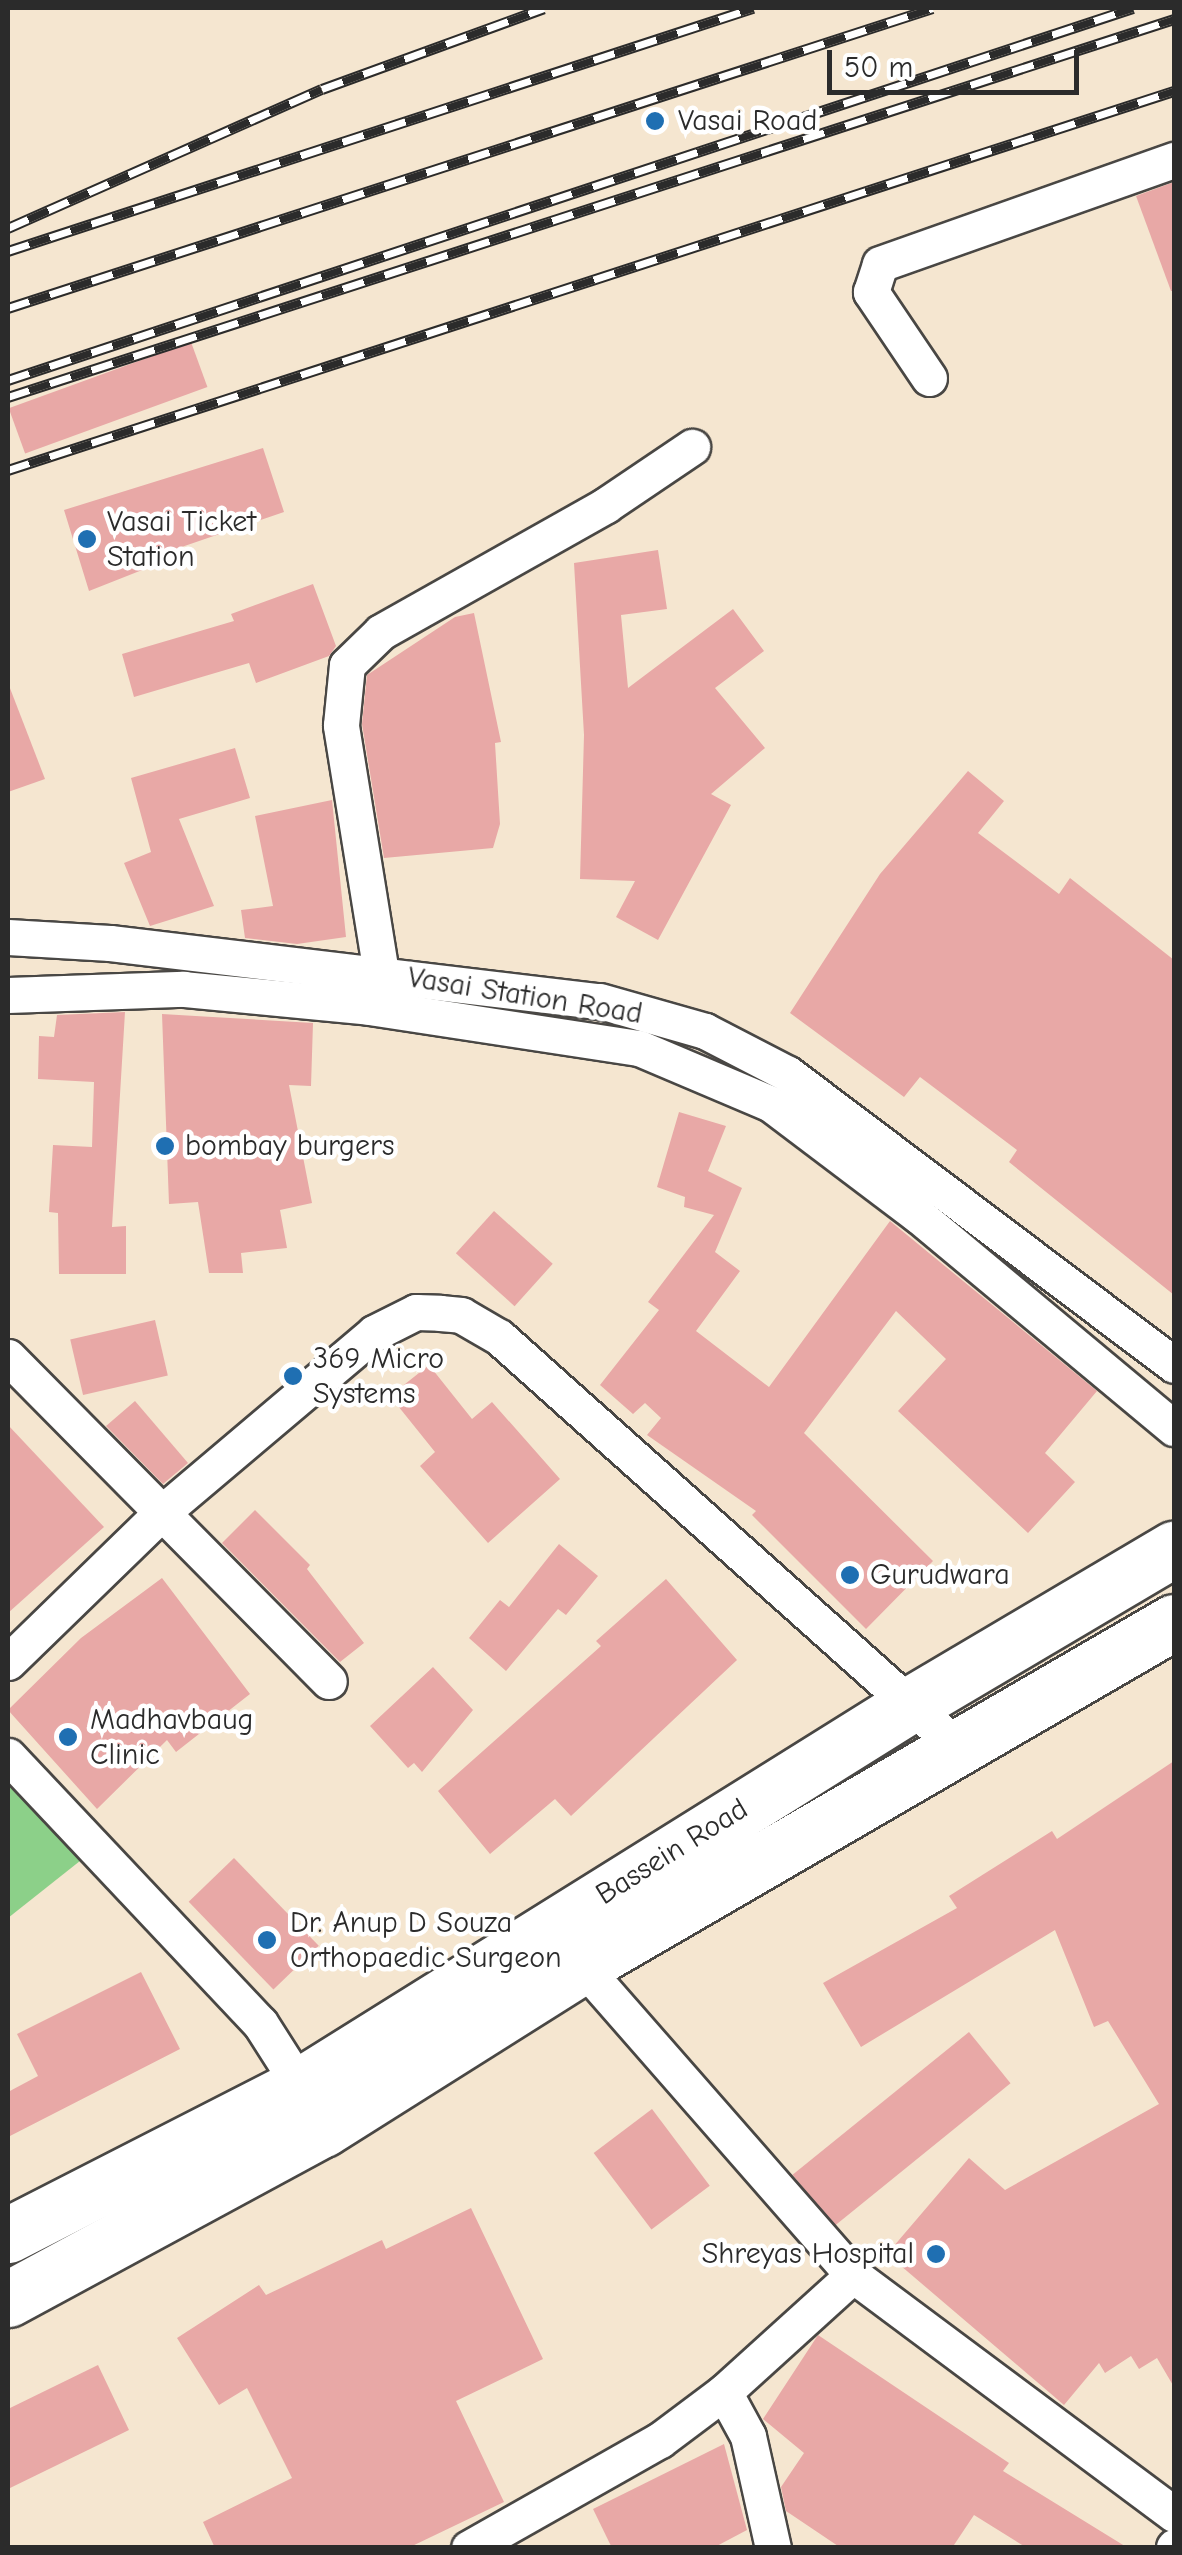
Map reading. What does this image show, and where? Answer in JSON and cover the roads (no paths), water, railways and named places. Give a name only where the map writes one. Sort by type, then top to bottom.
[{"type":"main road","name":"Bassein Road","points":[[8,2299],[566,1947],[908,1706],[1174,1549]]},
{"type":"main road","name":"Bassein Road","points":[[566,1947],[962,1751],[1174,1622]]},
{"type":"main road","name":"Bassein Road","points":[[8,2235],[312,2107]]},
{"type":"street","points":[[929,378],[871,292],[880,264],[1174,160]]},
{"type":"street","points":[[381,973],[341,725],[347,664],[381,632],[606,505],[692,447]]},
{"type":"street","name":"Vasai Station Road","points":[[8,938],[381,973],[600,1001],[706,1031],[788,1074],[1174,1366]]},
{"type":"street","points":[[8,995],[184,989],[370,1007],[640,1048],[771,1104],[918,1216],[1174,1428]]},
{"type":"street","points":[[8,1662],[159,1515],[374,1333],[416,1312],[461,1316],[499,1337],[962,1751]]},
{"type":"street","points":[[8,1357],[159,1515],[329,1681]]},
{"type":"street","points":[[8,1756],[260,2024],[312,2107]]},
{"type":"street","points":[[566,1947],[853,2276],[1174,2514]]},
{"type":"street","points":[[468,2548],[660,2440],[724,2392],[853,2276]]},
{"type":"street","points":[[724,2392],[748,2436],[773,2548]]},
{"type":"railway","points":[[8,228],[322,89],[544,8]]},
{"type":"railway","points":[[8,251],[753,8]]},
{"type":"railway","points":[[8,308],[933,8]]},
{"type":"railway","points":[[8,380],[1133,8]]},
{"type":"railway","points":[[8,397],[1174,19]]},
{"type":"railway","points":[[8,470],[1174,91]]},
{"type":"place","name":"Vasai Road","points":[[655,121]]},
{"type":"place","name":"Vasai Ticket Station","points":[[87,539]]},
{"type":"place","name":"bombay burgers","points":[[165,1146]]},
{"type":"place","name":"369 Micro Systems","points":[[293,1376]]},
{"type":"place","name":"Gurudwara","points":[[850,1575]]},
{"type":"place","name":"Madhavbaug Clinic","points":[[68,1737]]},
{"type":"place","name":"Dr. Anup D Souza Orthopaedic Surgeon","points":[[267,1940]]},
{"type":"place","name":"Shreyas Hospital","points":[[936,2254]]}]
